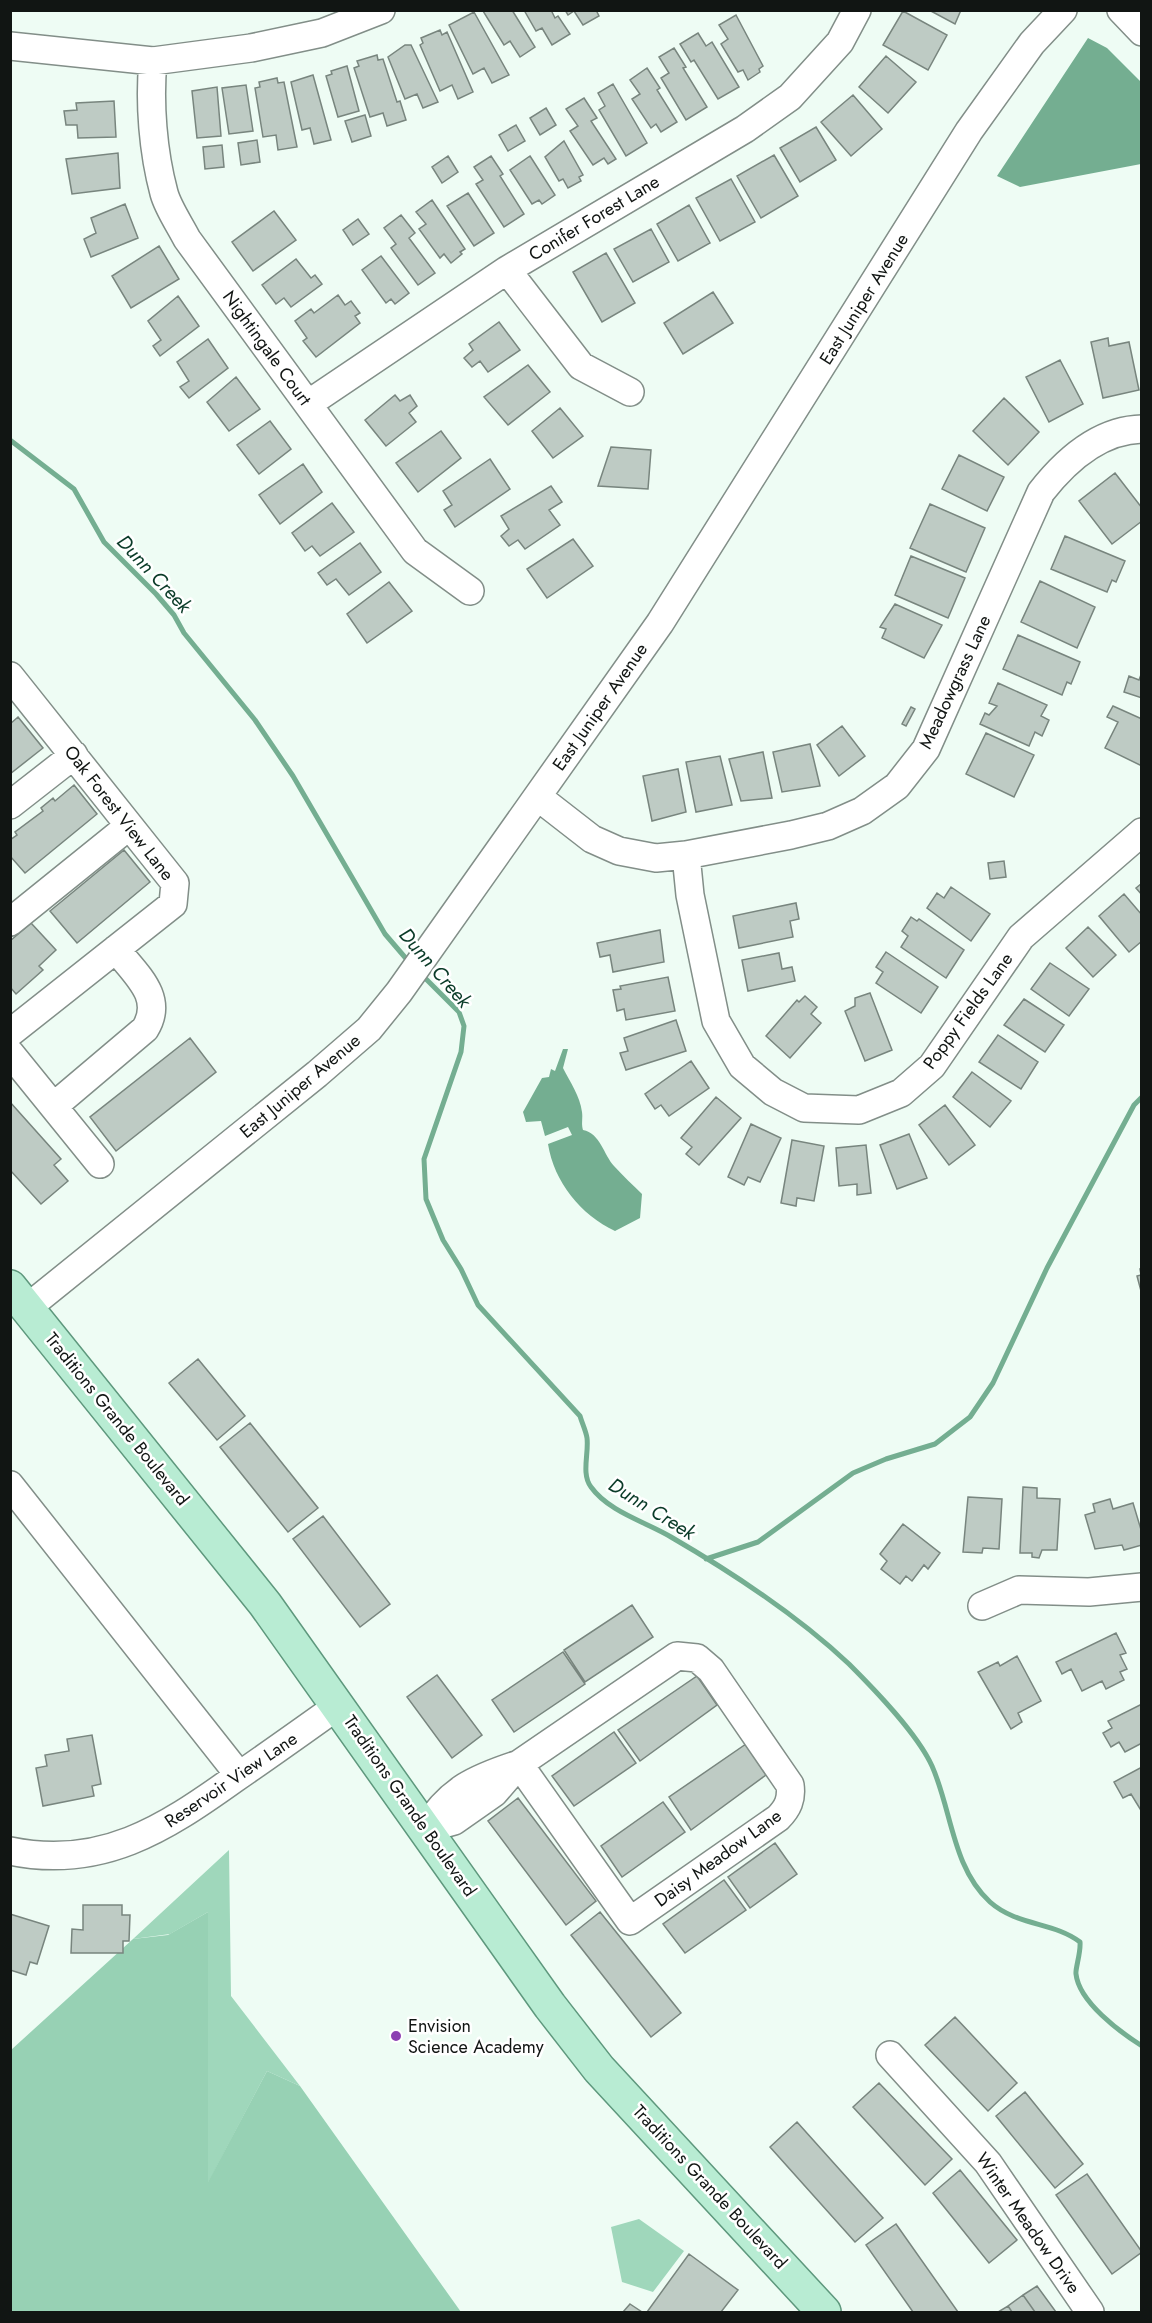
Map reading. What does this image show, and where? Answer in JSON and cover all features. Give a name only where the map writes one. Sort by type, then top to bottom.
[{"type":"main road","name":"Traditions Grande Boulevard","points":[[19,1298],[265,1604],[339,1705],[550,2006],[599,2069],[824,2313]]},
{"type":"street","points":[[10,46],[153,61],[251,48],[322,33],[381,10]]},
{"type":"street","name":"Conifer Forest Lane","points":[[308,404],[507,270],[745,129],[790,98],[840,42],[857,10]]},
{"type":"street","name":"East Juniper Avenue","points":[[19,1298],[317,1074],[369,1029],[388,1006],[660,622],[969,131],[1032,43],[1063,10]]},
{"type":"street","points":[[1121,10],[1142,32]]},
{"type":"street","name":"Nightingale Court","points":[[153,61],[151,81],[156,142],[164,195],[187,239],[415,552],[470,591]]},
{"type":"street","points":[[507,270],[581,366],[630,392]]},
{"type":"street","name":"Meadowgrass Lane","points":[[537,797],[592,839],[619,851],[656,858],[686,855],[828,826],[862,811],[897,786],[926,749],[948,705],[1041,492],[1059,469],[1084,448],[1106,437],[1142,429]]},
{"type":"street","name":"Oak Forest View Lane","points":[[10,1033],[172,904],[175,883],[74,755],[13,683]]},
{"type":"street","points":[[10,805],[74,755]]},
{"type":"street","points":[[10,922],[129,826]]},
{"type":"street","name":"Poppy Fields Lane","points":[[686,855],[690,895],[716,1021],[742,1066],[773,1092],[804,1108],[859,1110],[901,1093],[932,1066],[1021,938],[1142,832]]},
{"type":"street","points":[[54,1106],[145,1029],[152,1018],[153,1005],[148,991],[116,949]]},
{"type":"street","points":[[10,1053],[100,1164]]},
{"type":"street","points":[[10,1485],[239,1776]]},
{"type":"street","points":[[982,1606],[1018,1590],[1089,1592],[1142,1587]]},
{"type":"street","name":"Daisy Meadow Lane","points":[[425,1829],[453,1821],[494,1793],[519,1764],[662,1664],[678,1656],[688,1656],[705,1662],[790,1785],[791,1794],[786,1811],[778,1818],[630,1921],[519,1764]]},
{"type":"street","name":"Reservoir View Lane","points":[[10,1851],[51,1856],[78,1855],[123,1845],[181,1817],[339,1705]]},
{"type":"street","name":"Winter Meadow Drive","points":[[890,2055],[988,2163],[1090,2313]]},
{"type":"shaded area","points":[[1088,38],[1107,48],[1141,82],[1141,164],[1020,187],[997,176]]},
{"type":"shaded area","points":[[563,1049],[568,1049],[563,1068],[579,1100],[583,1130],[594,1135],[614,1166],[642,1194],[640,1218],[615,1231],[580,1206],[556,1171],[548,1144],[572,1135],[568,1127],[545,1136],[541,1121],[526,1122],[523,1112],[542,1078],[549,1077],[551,1069],[555,1071]]},
{"type":"shaded area","points":[[229,1850],[231,1996],[300,2086],[267,2071],[208,2183],[208,1912],[170,1934],[133,1939]]},
{"type":"shaded area","points":[[208,1912],[208,2182],[267,2071],[300,2086],[461,2312],[11,2312],[11,2050],[133,1939],[168,1935]]},
{"type":"shaded area","points":[[639,2219],[684,2251],[653,2292],[622,2282],[611,2227]]},
{"type":"building","points":[[512,10],[535,47],[520,57],[510,41],[504,45],[483,11]]},
{"type":"building","points":[[524,10],[551,10],[555,18],[558,16],[570,34],[552,45],[542,28],[536,31]]},
{"type":"building","points":[[565,10],[596,10],[599,16],[583,25],[574,11],[568,15]]},
{"type":"building","points":[[929,10],[961,10],[955,24]]},
{"type":"building","points":[[903,11],[947,35],[928,70],[883,45]]},
{"type":"building","points":[[474,12],[509,75],[492,83],[484,68],[473,74],[449,25]]},
{"type":"building","points":[[736,15],[763,66],[759,69],[760,72],[748,80],[743,70],[738,72],[721,44],[728,39],[719,25]]},
{"type":"building","points":[[440,30],[442,35],[447,32],[473,92],[458,99],[452,85],[440,91],[420,45],[423,43],[421,38]]},
{"type":"building","points":[[698,33],[706,46],[712,42],[739,87],[718,99],[694,60],[691,62],[680,44]]},
{"type":"building","points":[[405,45],[411,45],[438,102],[423,108],[417,94],[405,99],[388,57]]},
{"type":"building","points":[[674,48],[686,67],[683,68],[707,107],[686,120],[661,78],[669,73],[659,57]]},
{"type":"building","points":[[377,55],[378,60],[383,59],[397,102],[400,101],[406,120],[387,126],[383,113],[370,117],[354,68],[359,66],[357,61]]},
{"type":"building","points":[[886,56],[916,82],[888,113],[859,87]]},
{"type":"building","points":[[347,66],[359,111],[338,117],[326,76],[332,74],[331,71]]},
{"type":"building","points":[[647,68],[660,88],[657,90],[677,122],[661,132],[656,124],[651,128],[632,99],[640,94],[630,80]]},
{"type":"building","points":[[313,75],[331,140],[314,144],[310,128],[302,130],[291,82]]},
{"type":"building","points":[[277,78],[278,83],[284,82],[297,147],[278,150],[276,135],[263,137],[255,88],[260,87],[259,82]]},
{"type":"building","points":[[613,84],[647,143],[626,156],[599,110],[605,106],[598,93]]},
{"type":"building","points":[[246,85],[253,131],[229,134],[222,88]]},
{"type":"building","points":[[217,87],[221,136],[197,138],[192,91]]},
{"type":"building","points":[[853,95],[882,129],[851,156],[821,122]]},
{"type":"building","points":[[584,98],[597,118],[591,121],[616,159],[608,164],[604,158],[593,165],[570,131],[578,126],[566,109]]},
{"type":"building","points":[[114,101],[116,137],[78,138],[77,125],[66,125],[64,111],[77,110],[76,103]]},
{"type":"building","points":[[546,108],[556,125],[540,135],[530,118]]},
{"type":"building","points":[[365,115],[371,136],[352,142],[345,121]]},
{"type":"building","points":[[516,125],[525,141],[508,151],[499,135]]},
{"type":"building","points":[[816,127],[836,160],[800,182],[780,148]]},
{"type":"building","points":[[257,140],[260,162],[241,165],[238,143]]},
{"type":"building","points":[[564,141],[583,175],[579,177],[581,181],[568,188],[563,179],[559,181],[545,157]]},
{"type":"building","points":[[222,145],[224,167],[205,169],[203,147]]},
{"type":"building","points":[[118,153],[120,188],[72,194],[66,159]]},
{"type":"building","points":[[774,155],[798,196],[761,218],[737,176]]},
{"type":"building","points":[[448,156],[458,172],[442,183],[432,167]]},
{"type":"building","points":[[491,156],[503,174],[500,176],[524,214],[504,227],[476,184],[483,180],[474,167]]},
{"type":"building","points":[[530,156],[555,195],[542,204],[539,200],[532,204],[510,170]]},
{"type":"building","points":[[731,179],[755,222],[720,241],[696,198]]},
{"type":"building","points":[[468,193],[494,233],[474,246],[447,206]]},
{"type":"building","points":[[432,200],[465,249],[451,263],[444,254],[440,258],[419,229],[426,224],[416,212]]},
{"type":"building","points":[[125,204],[138,238],[91,257],[84,239],[96,233],[91,218]]},
{"type":"building","points":[[689,205],[710,243],[678,261],[657,224]]},
{"type":"building","points":[[274,211],[296,240],[253,271],[232,242]]},
{"type":"building","points":[[401,215],[415,233],[409,238],[435,273],[418,285],[391,248],[396,244],[384,228]]},
{"type":"building","points":[[358,219],[369,234],[353,245],[343,230]]},
{"type":"building","points":[[651,229],[669,262],[633,282],[614,249]]},
{"type":"building","points":[[159,246],[179,279],[131,308],[112,276]]},
{"type":"building","points":[[606,253],[635,303],[602,322],[573,272]]},
{"type":"building","points":[[381,256],[409,293],[395,304],[391,299],[386,303],[362,270]]},
{"type":"building","points":[[296,259],[311,278],[315,275],[322,284],[291,307],[284,298],[276,304],[262,285]]},
{"type":"building","points":[[713,292],[733,323],[683,354],[664,323]]},
{"type":"building","points":[[338,295],[345,305],[351,301],[360,313],[355,316],[360,323],[316,357],[303,341],[307,338],[295,321],[311,309],[314,313]]},
{"type":"building","points":[[178,296],[199,326],[160,356],[153,346],[161,340],[148,321]]},
{"type":"building","points":[[499,322],[520,350],[488,372],[480,361],[472,367],[464,358],[473,350],[469,344]]},
{"type":"building","points":[[1108,338],[1109,346],[1129,342],[1139,390],[1103,398],[1091,342]]},
{"type":"building","points":[[208,339],[228,368],[189,398],[180,387],[189,381],[177,362]]},
{"type":"building","points":[[1060,360],[1083,404],[1049,422],[1026,377]]},
{"type":"building","points":[[528,365],[550,392],[508,425],[484,397]]},
{"type":"building","points":[[236,377],[260,409],[229,431],[207,402]]},
{"type":"building","points":[[395,395],[400,401],[410,395],[417,406],[409,413],[416,422],[386,446],[365,420]]},
{"type":"building","points":[[1004,398],[1039,432],[1008,465],[973,431]]},
{"type":"building","points":[[560,408],[583,436],[553,458],[532,431]]},
{"type":"building","points":[[270,421],[291,449],[259,474],[237,445]]},
{"type":"building","points":[[441,431],[461,458],[418,492],[396,463]]},
{"type":"building","points":[[611,447],[651,450],[648,489],[598,486]]},
{"type":"building","points":[[959,455],[1004,477],[987,511],[942,489]]},
{"type":"building","points":[[490,459],[510,489],[455,527],[444,510],[452,505],[443,491]]},
{"type":"building","points":[[303,464],[322,492],[280,524],[259,495]]},
{"type":"building","points":[[1115,473],[1142,508],[1142,521],[1112,544],[1079,501]]},
{"type":"building","points":[[551,486],[562,502],[549,510],[560,525],[525,549],[518,540],[509,546],[501,536],[509,529],[501,516]]},
{"type":"building","points":[[332,503],[354,532],[320,556],[312,546],[305,551],[292,533]]},
{"type":"building","points":[[930,504],[985,528],[966,572],[910,548]]},
{"type":"building","points":[[1065,536],[1125,561],[1116,582],[1112,580],[1107,592],[1051,569]]},
{"type":"building","points":[[573,539],[593,566],[547,598],[527,569]]},
{"type":"building","points":[[360,543],[381,572],[349,595],[336,579],[327,585],[318,573]]},
{"type":"building","points":[[911,556],[965,578],[948,618],[895,595]]},
{"type":"building","points":[[1040,581],[1095,607],[1077,648],[1021,622]]},
{"type":"building","points":[[389,582],[412,611],[367,643],[347,614]]},
{"type":"building","points":[[895,604],[942,625],[924,658],[882,638],[886,629],[880,627]]},
{"type":"building","points":[[1018,635],[1080,662],[1071,684],[1067,682],[1062,695],[1003,669]]},
{"type":"building","points":[[1142,672],[1142,698],[1124,692],[1129,676],[1139,680]]},
{"type":"building","points":[[998,683],[1047,705],[1041,716],[1049,720],[1042,736],[1035,732],[1029,746],[980,724],[985,713],[989,715],[997,706],[989,703]]},
{"type":"building","points":[[1113,706],[1142,719],[1142,766],[1105,748],[1118,722],[1107,717]]},
{"type":"building","points":[[911,707],[915,709],[906,726],[902,724]]},
{"type":"building","points":[[18,717],[43,748],[10,774],[10,724]]},
{"type":"building","points":[[842,726],[865,756],[839,776],[817,745]]},
{"type":"building","points":[[986,733],[1034,755],[1014,797],[966,774]]},
{"type":"building","points":[[810,744],[820,786],[782,792],[773,752]]},
{"type":"building","points":[[763,752],[772,798],[741,801],[729,759]]},
{"type":"building","points":[[720,756],[732,805],[696,812],[686,762]]},
{"type":"building","points":[[678,769],[686,812],[652,821],[643,776]]},
{"type":"building","points":[[74,785],[97,814],[25,873],[10,856],[10,840],[17,835],[15,832],[43,811],[41,808],[53,798],[55,801]]},
{"type":"building","points":[[124,850],[150,882],[77,943],[50,911]]},
{"type":"building","points":[[1004,861],[1006,877],[990,879],[988,863]]},
{"type":"building","points":[[1142,883],[1142,895],[1136,888]]},
{"type":"building","points":[[951,887],[990,914],[971,941],[927,908],[937,893],[944,898]]},
{"type":"building","points":[[1124,894],[1142,915],[1142,941],[1129,952],[1099,916]]},
{"type":"building","points":[[796,903],[799,919],[790,921],[793,937],[739,948],[733,916]]},
{"type":"building","points":[[911,917],[917,921],[919,919],[964,950],[946,978],[901,947],[908,936],[902,931]]},
{"type":"building","points":[[31,923],[56,950],[39,966],[43,970],[16,994],[10,987],[10,941]]},
{"type":"building","points":[[1088,927],[1116,955],[1093,977],[1066,948]]},
{"type":"building","points":[[660,930],[664,962],[613,972],[610,955],[600,957],[597,943]]},
{"type":"building","points":[[886,952],[938,987],[921,1013],[876,983],[883,972],[876,967]]},
{"type":"building","points":[[779,953],[782,969],[792,967],[795,981],[748,991],[742,960]]},
{"type":"building","points":[[1050,963],[1089,989],[1069,1016],[1031,989]]},
{"type":"building","points":[[668,977],[675,1011],[626,1020],[624,1009],[617,1011],[613,990],[621,989],[620,986]]},
{"type":"building","points":[[870,993],[892,1050],[865,1061],[845,1011],[855,1006],[855,998]]},
{"type":"building","points":[[805,996],[817,1007],[811,1014],[821,1023],[790,1058],[766,1036],[797,1000],[799,1002]]},
{"type":"building","points":[[1024,999],[1064,1025],[1045,1052],[1004,1025]]},
{"type":"building","points":[[676,1020],[686,1051],[626,1070],[620,1053],[628,1051],[624,1038]]},
{"type":"building","points":[[998,1035],[1038,1062],[1021,1089],[979,1062]]},
{"type":"building","points":[[190,1038],[216,1072],[116,1151],[90,1117]]},
{"type":"building","points":[[691,1061],[709,1088],[669,1116],[661,1105],[655,1109],[645,1094]]},
{"type":"building","points":[[972,1072],[1011,1101],[990,1127],[953,1097]]},
{"type":"building","points":[[716,1097],[741,1118],[699,1165],[686,1154],[692,1147],[681,1138]]},
{"type":"building","points":[[10,1102],[61,1159],[54,1165],[68,1181],[41,1204],[10,1170]]},
{"type":"building","points":[[945,1105],[975,1145],[949,1165],[919,1125]]},
{"type":"building","points":[[751,1124],[781,1138],[760,1182],[748,1177],[744,1185],[728,1177]]},
{"type":"building","points":[[909,1134],[927,1178],[897,1189],[880,1145]]},
{"type":"building","points":[[792,1140],[824,1146],[814,1201],[797,1198],[796,1206],[781,1203]]},
{"type":"building","points":[[866,1145],[871,1193],[857,1195],[857,1184],[839,1186],[836,1148]]},
{"type":"building","points":[[1140,1269],[1142,1269],[1142,1291],[1137,1276],[1141,1275]]},
{"type":"building","points":[[198,1359],[245,1416],[217,1440],[169,1383]]},
{"type":"building","points":[[250,1423],[318,1508],[288,1532],[220,1447]]},
{"type":"building","points":[[1023,1487],[1037,1488],[1037,1498],[1060,1499],[1057,1550],[1042,1550],[1039,1558],[1032,1557],[1032,1553],[1020,1553]]},
{"type":"building","points":[[968,1497],[1002,1499],[999,1549],[983,1548],[982,1553],[963,1552]]},
{"type":"building","points":[[1110,1499],[1113,1509],[1133,1503],[1142,1533],[1142,1545],[1124,1550],[1122,1545],[1095,1549],[1085,1515],[1095,1512],[1093,1504]]},
{"type":"building","points":[[323,1516],[390,1604],[360,1627],[293,1539]]},
{"type":"building","points":[[903,1524],[940,1553],[928,1569],[924,1565],[912,1581],[906,1576],[900,1584],[881,1569],[887,1561],[880,1554]]},
{"type":"building","points":[[632,1605],[653,1637],[585,1682],[564,1650]]},
{"type":"building","points":[[1116,1633],[1126,1653],[1120,1655],[1127,1669],[1120,1672],[1124,1680],[1106,1689],[1102,1681],[1082,1691],[1071,1669],[1062,1674],[1056,1662]]},
{"type":"building","points":[[563,1652],[585,1684],[514,1732],[492,1700]]},
{"type":"building","points":[[1017,1656],[1041,1701],[1018,1713],[1022,1722],[1011,1729],[978,1672],[998,1662],[1000,1666]]},
{"type":"building","points":[[437,1675],[482,1735],[452,1758],[407,1697]]},
{"type":"building","points":[[697,1676],[717,1705],[640,1761],[618,1730]]},
{"type":"building","points":[[1142,1704],[1142,1743],[1125,1752],[1119,1742],[1111,1747],[1103,1733],[1112,1728],[1108,1721]]},
{"type":"building","points":[[614,1732],[636,1763],[574,1806],[552,1776]]},
{"type":"building","points":[[92,1735],[101,1784],[92,1786],[94,1796],[43,1806],[36,1768],[47,1766],[45,1755],[69,1751],[67,1739]]},
{"type":"building","points":[[746,1744],[766,1775],[691,1830],[669,1797]]},
{"type":"building","points":[[1142,1767],[1142,1812],[1131,1794],[1123,1798],[1114,1782]]},
{"type":"building","points":[[518,1798],[596,1901],[566,1925],[488,1821]]},
{"type":"building","points":[[663,1802],[685,1832],[622,1877],[601,1846]]},
{"type":"building","points":[[775,1843],[797,1874],[750,1908],[728,1877]]},
{"type":"building","points":[[724,1880],[746,1910],[685,1953],[663,1924]]},
{"type":"building","points":[[83,1905],[122,1905],[122,1915],[130,1915],[129,1941],[123,1941],[123,1953],[71,1953],[72,1929],[83,1930]]},
{"type":"building","points":[[600,1912],[681,2013],[651,2037],[571,1935]]},
{"type":"building","points":[[10,1914],[49,1926],[37,1964],[30,1962],[26,1975],[10,1970]]},
{"type":"building","points":[[955,2017],[1017,2083],[988,2111],[925,2045]]},
{"type":"building","points":[[879,2083],[952,2159],[925,2185],[853,2107]]},
{"type":"building","points":[[1025,2092],[1083,2164],[1055,2188],[996,2116]]},
{"type":"building","points":[[797,2122],[883,2218],[855,2242],[770,2147]]},
{"type":"building","points":[[960,2170],[1017,2240],[989,2263],[933,2193]]},
{"type":"building","points":[[1087,2174],[1142,2252],[1112,2274],[1056,2195]]},
{"type":"building","points":[[896,2224],[958,2312],[913,2312],[866,2245]]},
{"type":"building","points":[[689,2254],[738,2290],[721,2312],[647,2312]]},
{"type":"building","points":[[1037,2286],[1056,2312],[1035,2312],[1023,2295]]},
{"type":"building","points":[[1023,2295],[1035,2312],[1012,2312],[1008,2306]]},
{"type":"building","points":[[630,2304],[642,2312],[623,2312]]},
{"type":"building","points":[[1008,2306],[1012,2312],[998,2312]]},
{"type":"waterway","name":"Dunn Creek","points":[[10,440],[74,489],[104,542],[174,615],[184,633],[255,720],[293,776],[385,934],[409,962]]},
{"type":"waterway","name":"Dunn Creek","points":[[420,973],[459,1012],[464,1026],[461,1052],[424,1159],[426,1199],[443,1240],[461,1269],[478,1305],[580,1416],[587,1438],[586,1476],[591,1487],[618,1510],[671,1537],[764,1596],[829,1646],[859,1674],[895,1712],[925,1753],[939,1783],[960,1855],[977,1888],[990,1902],[1012,1916],[1059,1931],[1080,1942],[1076,1974],[1084,1995],[1112,2024],[1142,2046]]},
{"type":"waterway","points":[[706,1559],[758,1542],[853,1473],[886,1459],[935,1444],[970,1417],[993,1383],[1047,1268],[1134,1105],[1142,1097]]},
{"type":"place","name":"Envision Science Academy","points":[[396,2036]]}]
